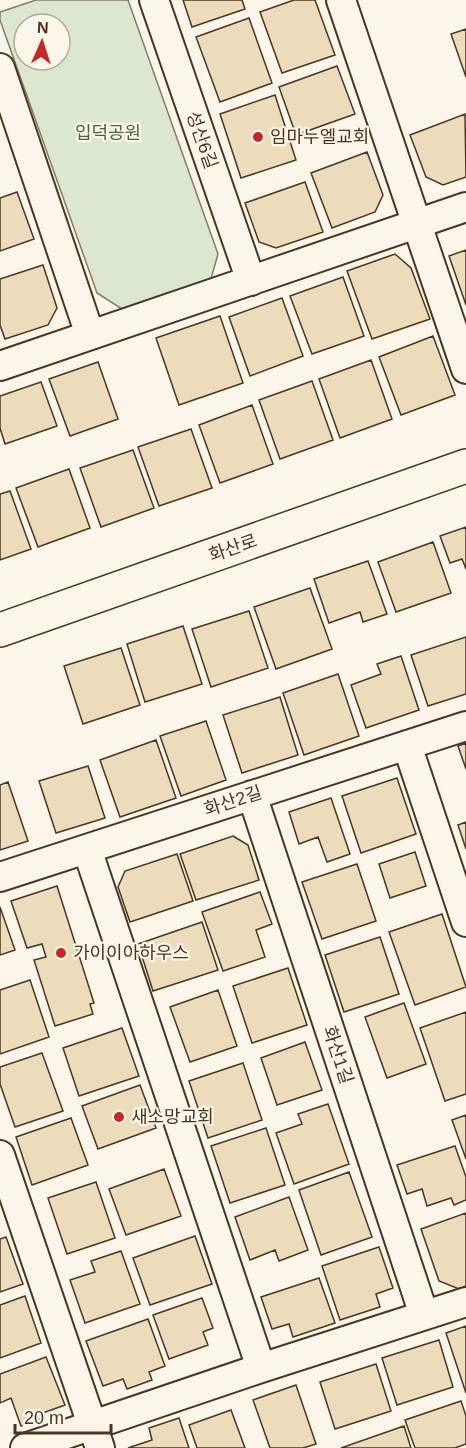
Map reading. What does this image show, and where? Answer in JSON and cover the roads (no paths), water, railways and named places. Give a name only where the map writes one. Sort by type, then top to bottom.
[{"type":"street","name":"성산6길","points":[[154,0],[251,281]]},
{"type":"street","points":[[341,0],[466,369]]},
{"type":"street","points":[[0,68],[90,335]]},
{"type":"street","points":[[0,366],[466,207]]},
{"type":"street","name":"화산로","points":[[0,630],[466,466]]},
{"type":"street","name":"화산2길","points":[[0,877],[466,726]]},
{"type":"street","points":[[406,745],[466,922]]},
{"type":"street","name":"화산1길","points":[[252,795],[424,1315]]},
{"type":"street","points":[[87,849],[261,1368]]},
{"type":"street","points":[[0,1155],[96,1436]]},
{"type":"street","points":[[25,1448],[96,1436],[261,1368],[466,1302]]},
{"type":"place","name":"임마누엘교회","points":[[258,137]]},
{"type":"place","name":"가이이아하우스","points":[[61,953]]},
{"type":"place","name":"새소망교회","points":[[119,1117]]},
{"type":"park label","name":"입덕공원","points":[[108,133]]}]
